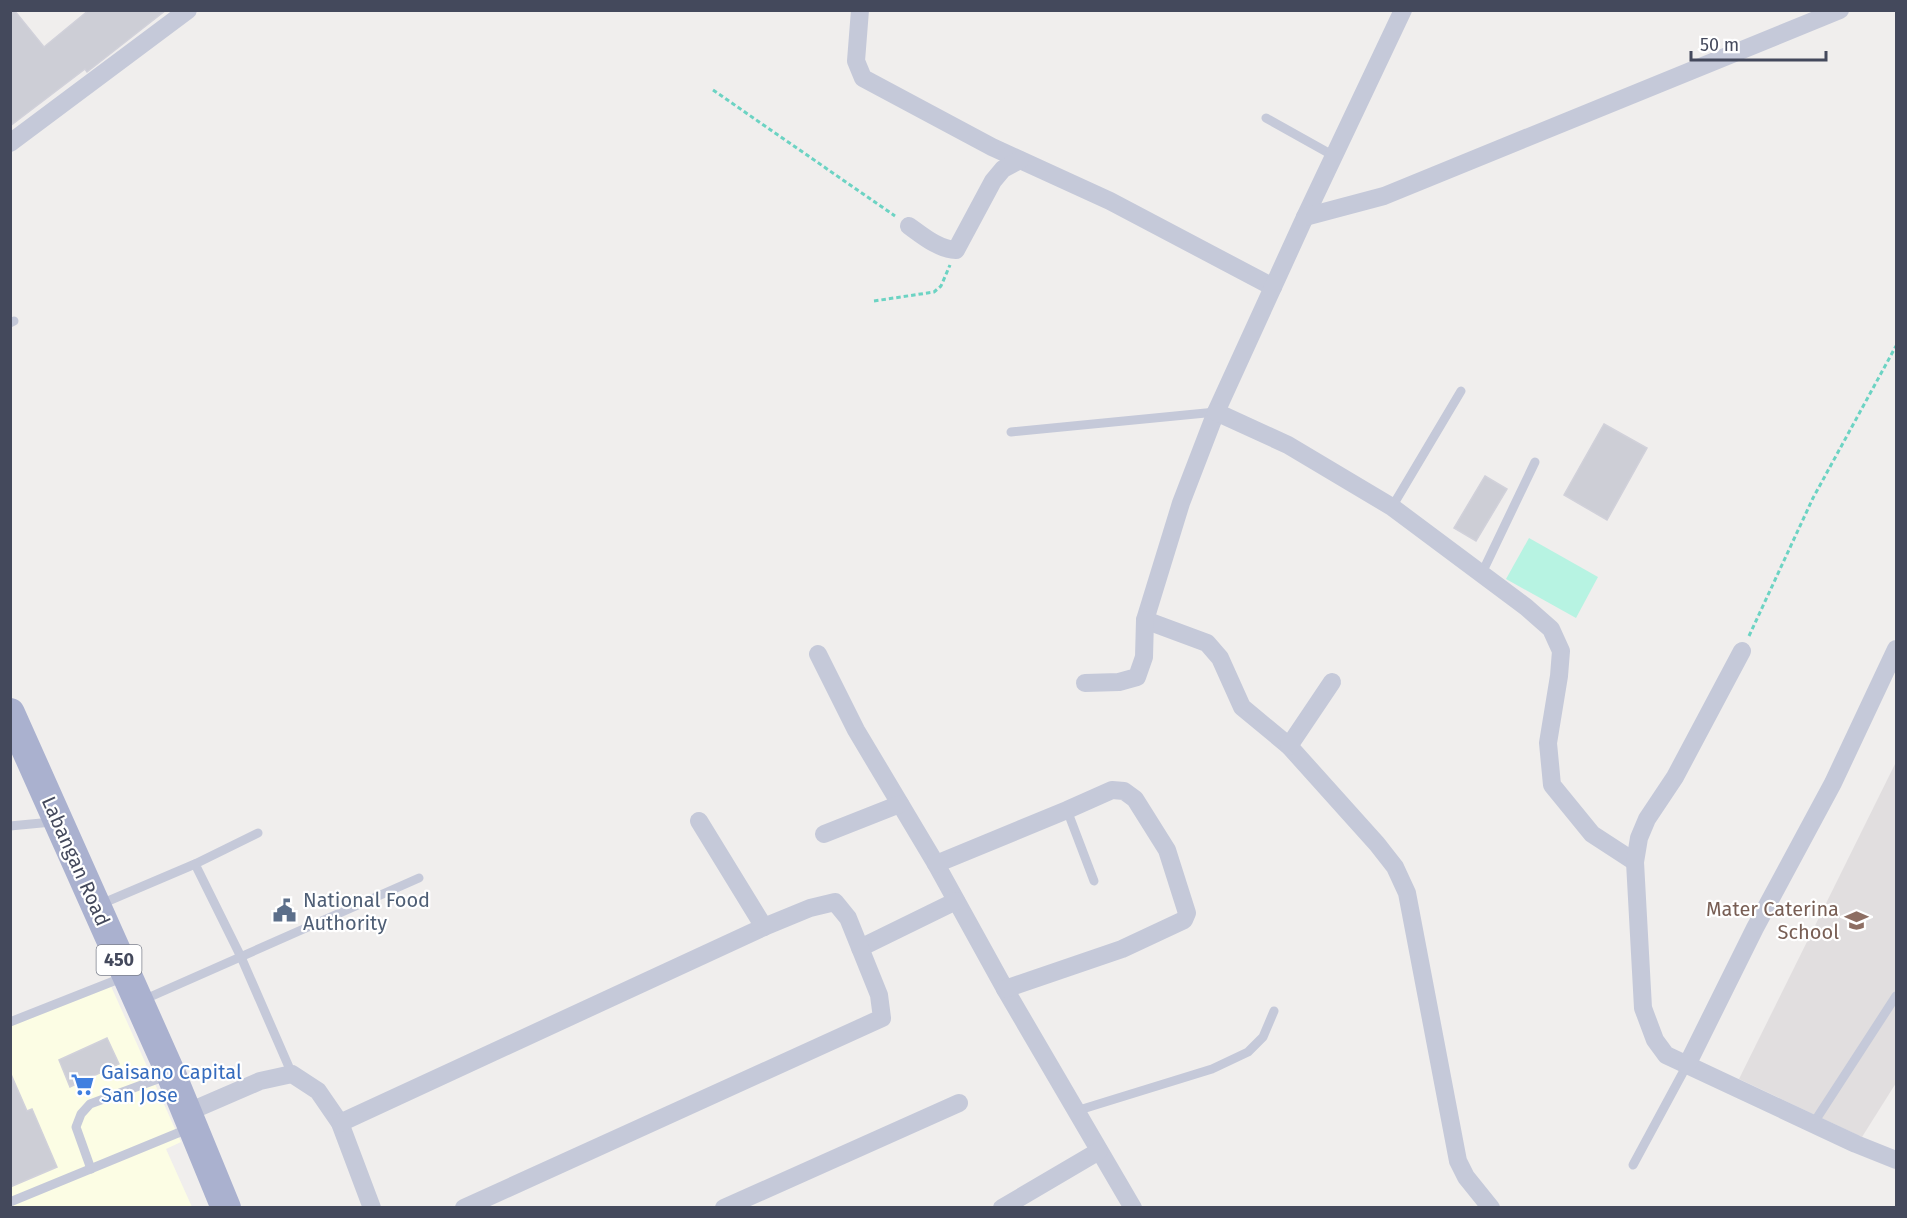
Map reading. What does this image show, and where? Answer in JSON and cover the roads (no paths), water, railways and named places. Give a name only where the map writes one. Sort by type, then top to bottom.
[{"type":"main road","name":"Labangan Road","points":[[10,713],[171,1074],[226,1208]]},
{"type":"street","points":[[10,143],[188,10]]},
{"type":"street","points":[[860,10],[856,61],[863,78],[963,132],[1110,201],[1273,287]]},
{"type":"street","points":[[1085,683],[1119,682],[1137,677],[1144,657],[1145,620],[1181,503],[1216,412],[1403,10]]},
{"type":"street","points":[[1305,217],[1384,196],[1839,10]]},
{"type":"street","points":[[909,226],[938,245],[956,250],[993,181],[1003,170],[1020,160]]},
{"type":"street","points":[[1216,412],[1288,446],[1392,507],[1526,607],[1551,629],[1561,651],[1548,743],[1552,785],[1592,834],[1635,862]]},
{"type":"street","points":[[1145,620],[1207,643],[1220,658],[1242,707],[1289,746],[1395,867],[1407,893],[1458,1161],[1466,1177],[1491,1208]]},
{"type":"street","points":[[1687,1065],[1755,928],[1833,783],[1896,649]]},
{"type":"street","points":[[1742,651],[1675,777],[1647,819],[1639,838],[1635,862],[1643,1008],[1655,1040],[1666,1055],[1856,1144],[1896,1160]]},
{"type":"street","points":[[818,654],[856,730],[936,864],[1005,989],[1133,1208]]},
{"type":"street","points":[[1289,746],[1332,682]]},
{"type":"street","points":[[936,864],[1112,790],[1124,791],[1135,799],[1167,850],[1187,913],[1184,920],[1122,950],[1005,989]]},
{"type":"street","points":[[824,834],[900,804]]},
{"type":"street","points":[[699,821],[764,927]]},
{"type":"street","points":[[340,1123],[764,927],[810,908],[835,902],[848,918],[879,995],[882,1018],[464,1208]]},
{"type":"street","points":[[860,948],[956,902]]},
{"type":"street","points":[[189,1120],[260,1081],[292,1074],[318,1091],[340,1123],[372,1208]]},
{"type":"street","points":[[724,1208],[959,1103]]},
{"type":"street","points":[[1002,1208],[1099,1151]]},
{"type":"lane","points":[[1266,118],[1334,156]]},
{"type":"lane","points":[[1392,507],[1461,392]]},
{"type":"lane","points":[[1011,432],[1216,412]]},
{"type":"lane","points":[[1481,575],[1535,462]]},
{"type":"lane","points":[[1067,810],[1094,881]]},
{"type":"lane","points":[[10,826],[58,822]]},
{"type":"lane","points":[[97,906],[195,864],[258,833]]},
{"type":"lane","points":[[195,864],[241,957],[292,1074]]},
{"type":"lane","points":[[10,1022],[241,957],[419,878]]},
{"type":"lane","points":[[1813,1124],[1896,996]]},
{"type":"lane","points":[[1076,1111],[1212,1069],[1248,1052],[1263,1037],[1274,1011]]},
{"type":"lane","points":[[1634,1165],[1687,1065]]},
{"type":"lane","points":[[91,1169],[76,1127],[81,1114],[90,1104],[171,1074]]},
{"type":"lane","points":[[10,1202],[91,1169],[189,1120]]},
{"type":"place","name":"National Food Authority","points":[[285,911]]},
{"type":"place","name":"Mater Caterina School","points":[[1857,920]]},
{"type":"place","name":"Gaisano Capital San Jose","points":[[83,1084]]}]
